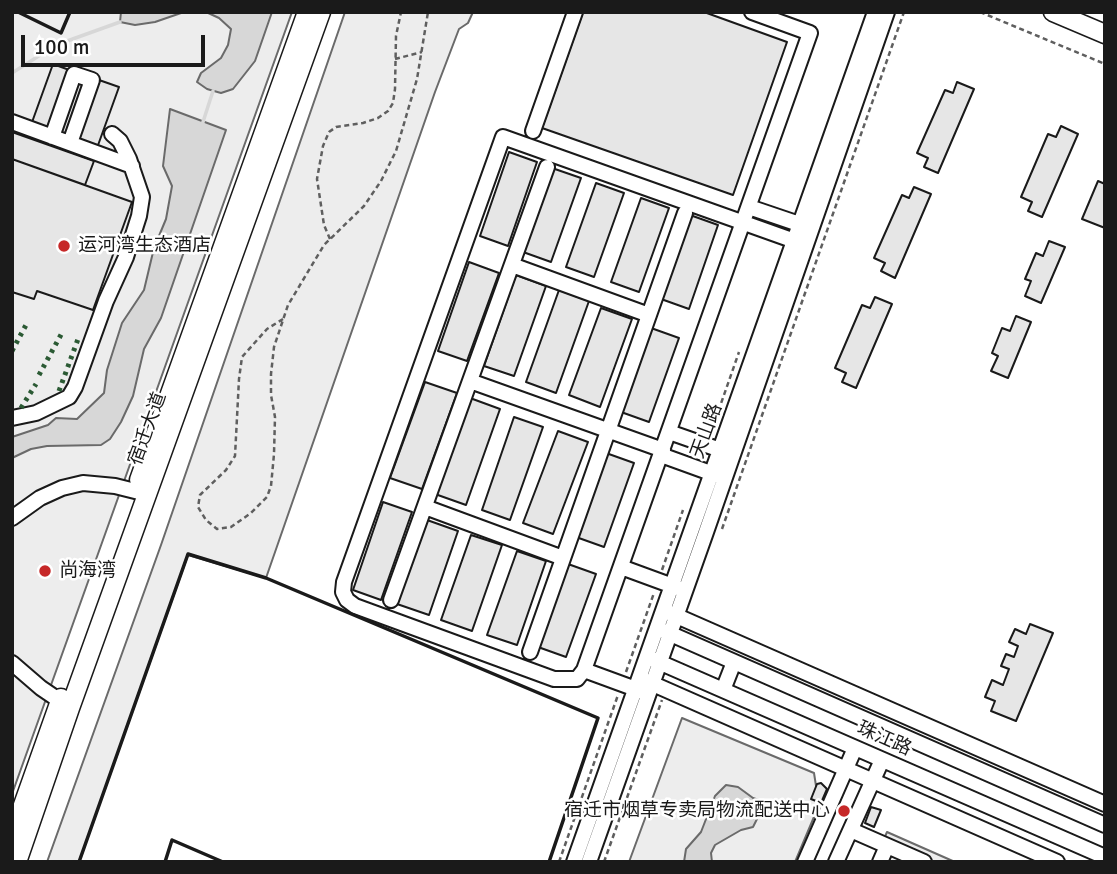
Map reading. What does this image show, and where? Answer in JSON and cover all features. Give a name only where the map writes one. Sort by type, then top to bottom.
[{"type":"main road","name":"宿迁大道","points":[[12,836],[65,705],[141,493],[307,12]]},
{"type":"main road","name":"宿迁大道","points":[[141,493],[321,12]]},
{"type":"main road","points":[[1053,12],[1105,34]]},
{"type":"main road","name":"宿迁大道","points":[[17,862],[65,705]]},
{"type":"street","points":[[533,131],[575,12]]},
{"type":"street","points":[[752,12],[810,33],[749,207],[743,223],[662,452],[584,670],[577,679],[554,679],[355,606],[347,600],[343,592],[344,582],[503,137],[743,223],[800,243]]},
{"type":"street","name":"天山路","points":[[806,226],[875,12]]},
{"type":"street","name":"天山路","points":[[589,862],[648,687],[653,660],[806,226],[887,12]]},
{"type":"street","points":[[52,136],[74,74],[92,80],[70,143]]},
{"type":"street","points":[[12,122],[132,166]]},
{"type":"street","points":[[12,418],[55,405],[69,397],[139,216],[142,197],[132,166],[120,141],[112,134]]},
{"type":"street","points":[[391,600],[547,167]]},
{"type":"street","points":[[749,207],[806,226]]},
{"type":"street","points":[[530,652],[685,213]]},
{"type":"street","points":[[512,265],[649,316]]},
{"type":"street","points":[[470,381],[608,430],[719,476]]},
{"type":"street","points":[[669,432],[727,452]]},
{"type":"street","points":[[12,519],[40,498],[62,488],[83,483],[115,486],[141,493]]},
{"type":"street","points":[[425,507],[563,558]]},
{"type":"street","points":[[621,567],[679,588]]},
{"type":"street","points":[[670,613],[1105,804]]},
{"type":"street","name":"珠江路","points":[[664,631],[1105,825]]},
{"type":"street","name":"珠江路","points":[[653,660],[1103,858]]},
{"type":"street","points":[[723,690],[734,662]]},
{"type":"street","points":[[12,663],[65,705]]},
{"type":"street","points":[[584,670],[648,687],[846,769],[1057,862]]},
{"type":"street","name":"天山路","points":[[575,862],[648,687]]},
{"type":"street","points":[[805,862],[855,748]]},
{"type":"street","points":[[836,862],[882,760]]},
{"type":"street","points":[[851,830],[924,862]]},
{"type":"street","points":[[880,862],[887,846]]},
{"type":"path","points":[[330,239],[324,225],[317,179],[323,146],[329,132],[336,127],[378,118],[388,111],[393,103],[396,36],[401,12]]},
{"type":"path","points":[[283,319],[267,329],[243,357],[239,379],[235,456],[226,470],[200,495],[198,507],[216,529],[232,527],[267,498],[271,486],[275,417],[271,374],[274,347],[283,319],[306,272],[330,239],[364,206],[381,181],[396,151],[417,79],[428,12]]},
{"type":"path","points":[[720,534],[904,12]]},
{"type":"path","points":[[980,12],[1105,64]]},
{"type":"path","points":[[395,59],[422,52]]},
{"type":"path","points":[[604,862],[648,687]]},
{"type":"shaded area","points":[[12,12],[292,12],[12,794]]},
{"type":"shaded area","points":[[121,12],[184,12],[155,22],[135,25],[120,22]]},
{"type":"shaded area","points":[[206,12],[272,12],[255,61],[233,89],[221,93],[207,89],[197,82],[201,73],[221,58],[228,45],[231,29],[219,18]]},
{"type":"shaded area","points":[[345,12],[473,12],[468,23],[459,29],[435,92],[266,578],[188,555],[79,862],[47,862],[161,545]]},
{"type":"shaded area","points":[[170,109],[226,130],[161,318],[144,349],[133,396],[110,439],[101,445],[47,446],[31,449],[12,458],[12,437],[48,425],[56,418],[77,419],[104,393],[107,370],[122,323],[144,290],[154,248],[166,219],[172,186],[163,166]]},
{"type":"shaded area","points":[[682,718],[814,773],[819,805],[795,862],[629,862]]},
{"type":"shaded area","points":[[726,785],[738,787],[753,798],[776,806],[774,810],[759,815],[753,827],[741,830],[715,845],[711,853],[712,862],[684,862],[686,849],[701,832],[715,796]]},
{"type":"shaded area","points":[[887,832],[955,862],[874,862]]},
{"type":"building","points":[[583,12],[704,12],[787,42],[733,195],[542,128]]},
{"type":"building","points":[[53,64],[72,71],[50,132],[31,125]]},
{"type":"building","points":[[99,80],[119,87],[97,148],[77,141]]},
{"type":"building","points":[[957,82],[974,89],[938,173],[924,167],[928,158],[917,153],[945,90],[953,93]]},
{"type":"building","points":[[1061,126],[1078,134],[1042,217],[1028,211],[1032,202],[1021,197],[1048,134],[1056,137]]},
{"type":"building","points":[[12,132],[94,161],[85,185],[12,159]]},
{"type":"building","points":[[509,152],[537,162],[508,246],[480,236]]},
{"type":"building","name":"运河湾生态酒店","points":[[12,159],[132,202],[93,310],[37,291],[34,299],[12,292]]},
{"type":"building","points":[[552,168],[581,178],[551,262],[523,252]]},
{"type":"building","points":[[1098,181],[1105,184],[1105,228],[1082,219]]},
{"type":"building","points":[[596,183],[624,193],[594,277],[566,267]]},
{"type":"building","points":[[914,187],[931,194],[895,278],[881,271],[885,263],[874,258],[902,195],[909,198]]},
{"type":"building","points":[[641,198],[669,208],[639,292],[611,282]]},
{"type":"building","points":[[690,215],[718,225],[689,309],[661,299]]},
{"type":"building","points":[[1049,241],[1065,247],[1041,303],[1025,296],[1031,281],[1025,279],[1036,253],[1043,256]]},
{"type":"building","points":[[469,262],[499,273],[467,361],[438,351]]},
{"type":"building","points":[[516,275],[546,286],[514,376],[484,366]]},
{"type":"building","points":[[559,290],[589,301],[556,393],[526,382]]},
{"type":"building","points":[[875,297],[892,304],[856,388],[842,382],[846,373],[835,368],[862,305],[870,308]]},
{"type":"building","points":[[601,308],[632,319],[600,407],[569,395]]},
{"type":"building","points":[[1016,316],[1031,322],[1008,378],[991,371],[998,356],[992,353],[1002,328],[1010,331]]},
{"type":"building","points":[[651,328],[679,338],[649,422],[621,412]]},
{"type":"building","points":[[425,382],[457,393],[422,489],[390,478]]},
{"type":"building","points":[[470,398],[500,409],[466,505],[435,494]]},
{"type":"building","points":[[514,417],[543,427],[510,520],[482,510]]},
{"type":"building","points":[[558,431],[588,442],[553,534],[523,523]]},
{"type":"building","points":[[606,453],[634,463],[604,547],[576,537]]},
{"type":"building","points":[[383,502],[412,512],[381,600],[353,590]]},
{"type":"building","points":[[427,520],[458,531],[429,615],[397,604]]},
{"type":"building","points":[[471,535],[502,545],[472,631],[441,620]]},
{"type":"building","points":[[517,551],[546,561],[517,645],[487,635]]},
{"type":"building","points":[[568,564],[596,574],[566,657],[538,647]]},
{"type":"building","points":[[1030,624],[1053,633],[1016,721],[991,711],[995,701],[985,697],[992,680],[1003,685],[1009,669],[1001,666],[1006,654],[1014,657],[1018,646],[1009,642],[1015,629],[1026,634]]},
{"type":"building","points":[[821,783],[827,789],[821,803],[811,799],[817,784]]},
{"type":"building","points":[[871,807],[881,810],[874,827],[865,823]]},
{"type":"waterway","points":[[12,73],[56,45],[120,22]]},
{"type":"waterway","points":[[202,125],[213,91]]},
{"type":"hedge","points":[[12,351],[26,325]]},
{"type":"hedge","points":[[39,375],[63,331]]},
{"type":"hedge","points":[[59,391],[78,339]]},
{"type":"hedge","points":[[21,408],[36,384]]},
{"type":"wall","points":[[18,12],[61,33],[70,12]]},
{"type":"wall","points":[[79,862],[188,554],[266,578],[598,718],[549,862]]},
{"type":"wall","points":[[165,862],[172,840],[223,862]]},
{"type":"place","name":"运河湾生态酒店","points":[[64,246]]},
{"type":"place","name":"尚海湾","points":[[45,571]]},
{"type":"place","name":"宿迁市烟草专卖局物流配送中心","points":[[844,811]]}]
